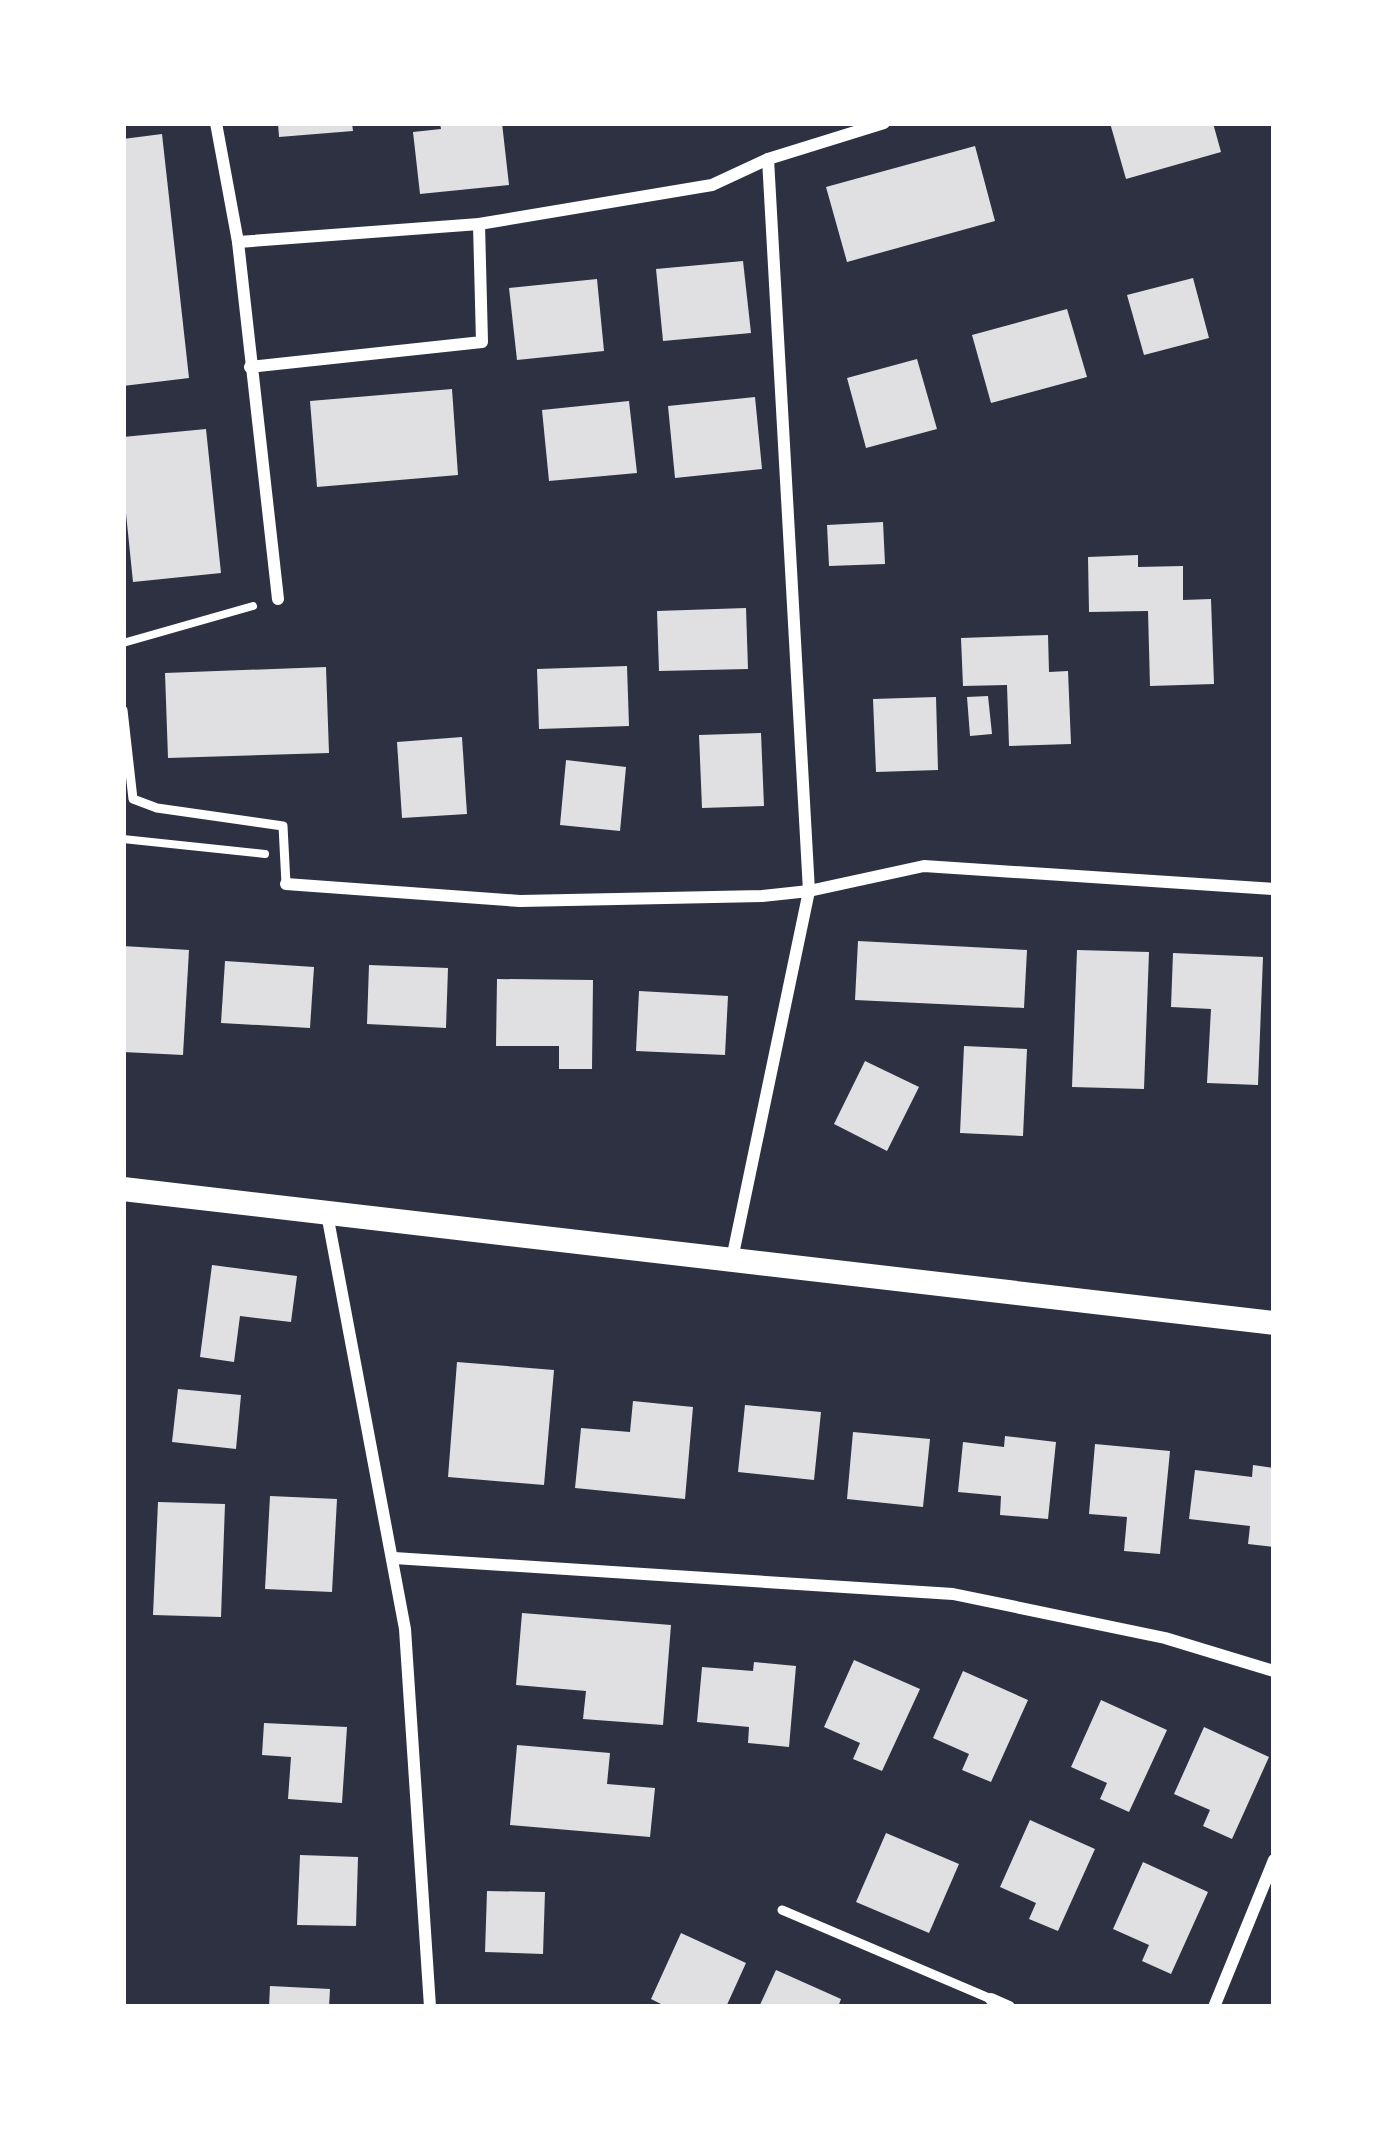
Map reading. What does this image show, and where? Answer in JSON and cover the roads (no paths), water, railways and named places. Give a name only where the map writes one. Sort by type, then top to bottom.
[{"type":"main road","points":[[123,1189],[1274,1323]]},
{"type":"street","points":[[217,123],[238,242],[278,599]]},
{"type":"street","points":[[238,242],[479,224],[712,185],[768,159],[884,123]]},
{"type":"street","points":[[732,1258],[809,891],[768,159]]},
{"type":"street","points":[[250,367],[482,342],[479,224]]},
{"type":"street","points":[[286,884],[520,901],[762,896],[809,891],[924,866],[1274,889]]},
{"type":"street","points":[[327,1214],[405,1629],[430,2007]]},
{"type":"street","points":[[394,1558],[953,1594],[1165,1638],[1274,1671]]},
{"type":"street","points":[[1214,2007],[1274,1860]]},
{"type":"street","points":[[991,2000],[1009,2007]]},
{"type":"lane","points":[[123,710],[133,799],[157,808],[283,826],[286,884]]},
{"type":"lane","points":[[782,1910],[991,2000]]}]
